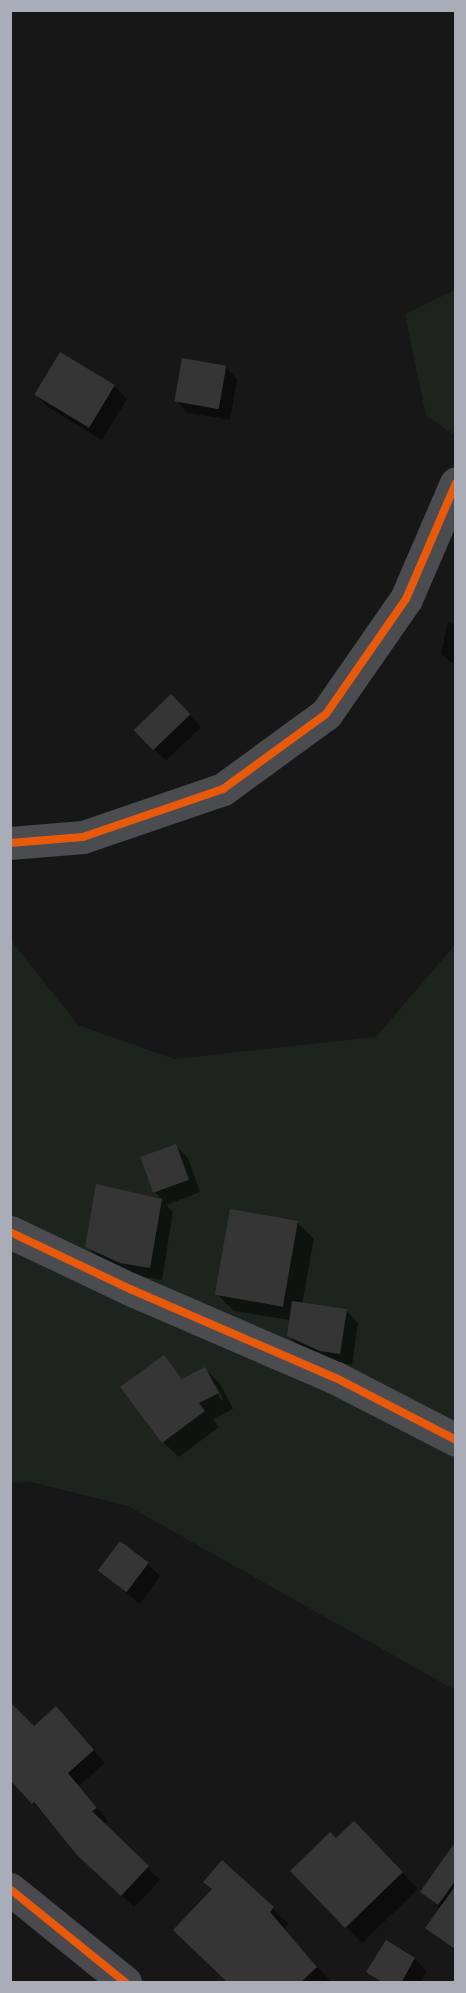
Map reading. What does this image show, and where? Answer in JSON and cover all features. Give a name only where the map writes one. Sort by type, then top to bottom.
[{"type":"street","points":[[10,843],[83,837],[223,789],[326,714],[406,599],[456,483]]},
{"type":"street","points":[[10,1232],[130,1289],[336,1378],[456,1440]]},
{"type":"street","points":[[10,1889],[125,1983]]},
{"type":"shaded area","points":[[455,290],[455,435],[426,416],[405,314]]},
{"type":"shaded area","points":[[10,939],[78,1025],[174,1059],[376,1037],[455,945],[455,1690],[128,1506],[31,1482],[11,1483]]},
{"type":"building","points":[[60,352],[115,385],[89,428],[34,395]]},
{"type":"building","points":[[182,358],[226,366],[219,409],[174,401]]},
{"type":"building","points":[[171,694],[190,714],[153,750],[134,730]]},
{"type":"building","points":[[176,1144],[189,1180],[153,1193],[140,1157]]},
{"type":"building","points":[[96,1184],[162,1199],[150,1268],[120,1263],[85,1247]]},
{"type":"building","points":[[230,1209],[298,1221],[283,1307],[215,1295]]},
{"type":"building","points":[[292,1301],[347,1309],[340,1354],[320,1351],[287,1336]]},
{"type":"building","points":[[164,1355],[182,1379],[205,1367],[219,1393],[199,1403],[205,1411],[162,1443],[120,1387]]},
{"type":"building","points":[[120,1541],[149,1563],[126,1592],[98,1571]]},
{"type":"building","points":[[10,1702],[34,1726],[56,1706],[94,1750],[68,1773],[97,1808],[92,1811],[149,1866],[121,1896],[77,1855],[34,1802],[32,1804],[10,1780]]},
{"type":"building","points":[[354,1821],[403,1872],[345,1928],[290,1871],[330,1832],[336,1838]]},
{"type":"building","points":[[456,1841],[456,1880],[438,1905],[420,1892]]},
{"type":"building","points":[[222,1860],[274,1907],[270,1912],[317,1967],[300,1983],[228,1983],[173,1930],[212,1889],[203,1882]]},
{"type":"building","points":[[456,1885],[456,1950],[425,1928]]},
{"type":"building","points":[[386,1940],[415,1958],[401,1983],[383,1983],[366,1972]]},
{"type":"cycle path","points":[[10,843],[83,837],[223,789],[326,714],[406,599],[456,483]]},
{"type":"cycle path","points":[[10,1232],[130,1289],[336,1378],[456,1440]]},
{"type":"cycle path","points":[[10,1889],[125,1982]]}]
